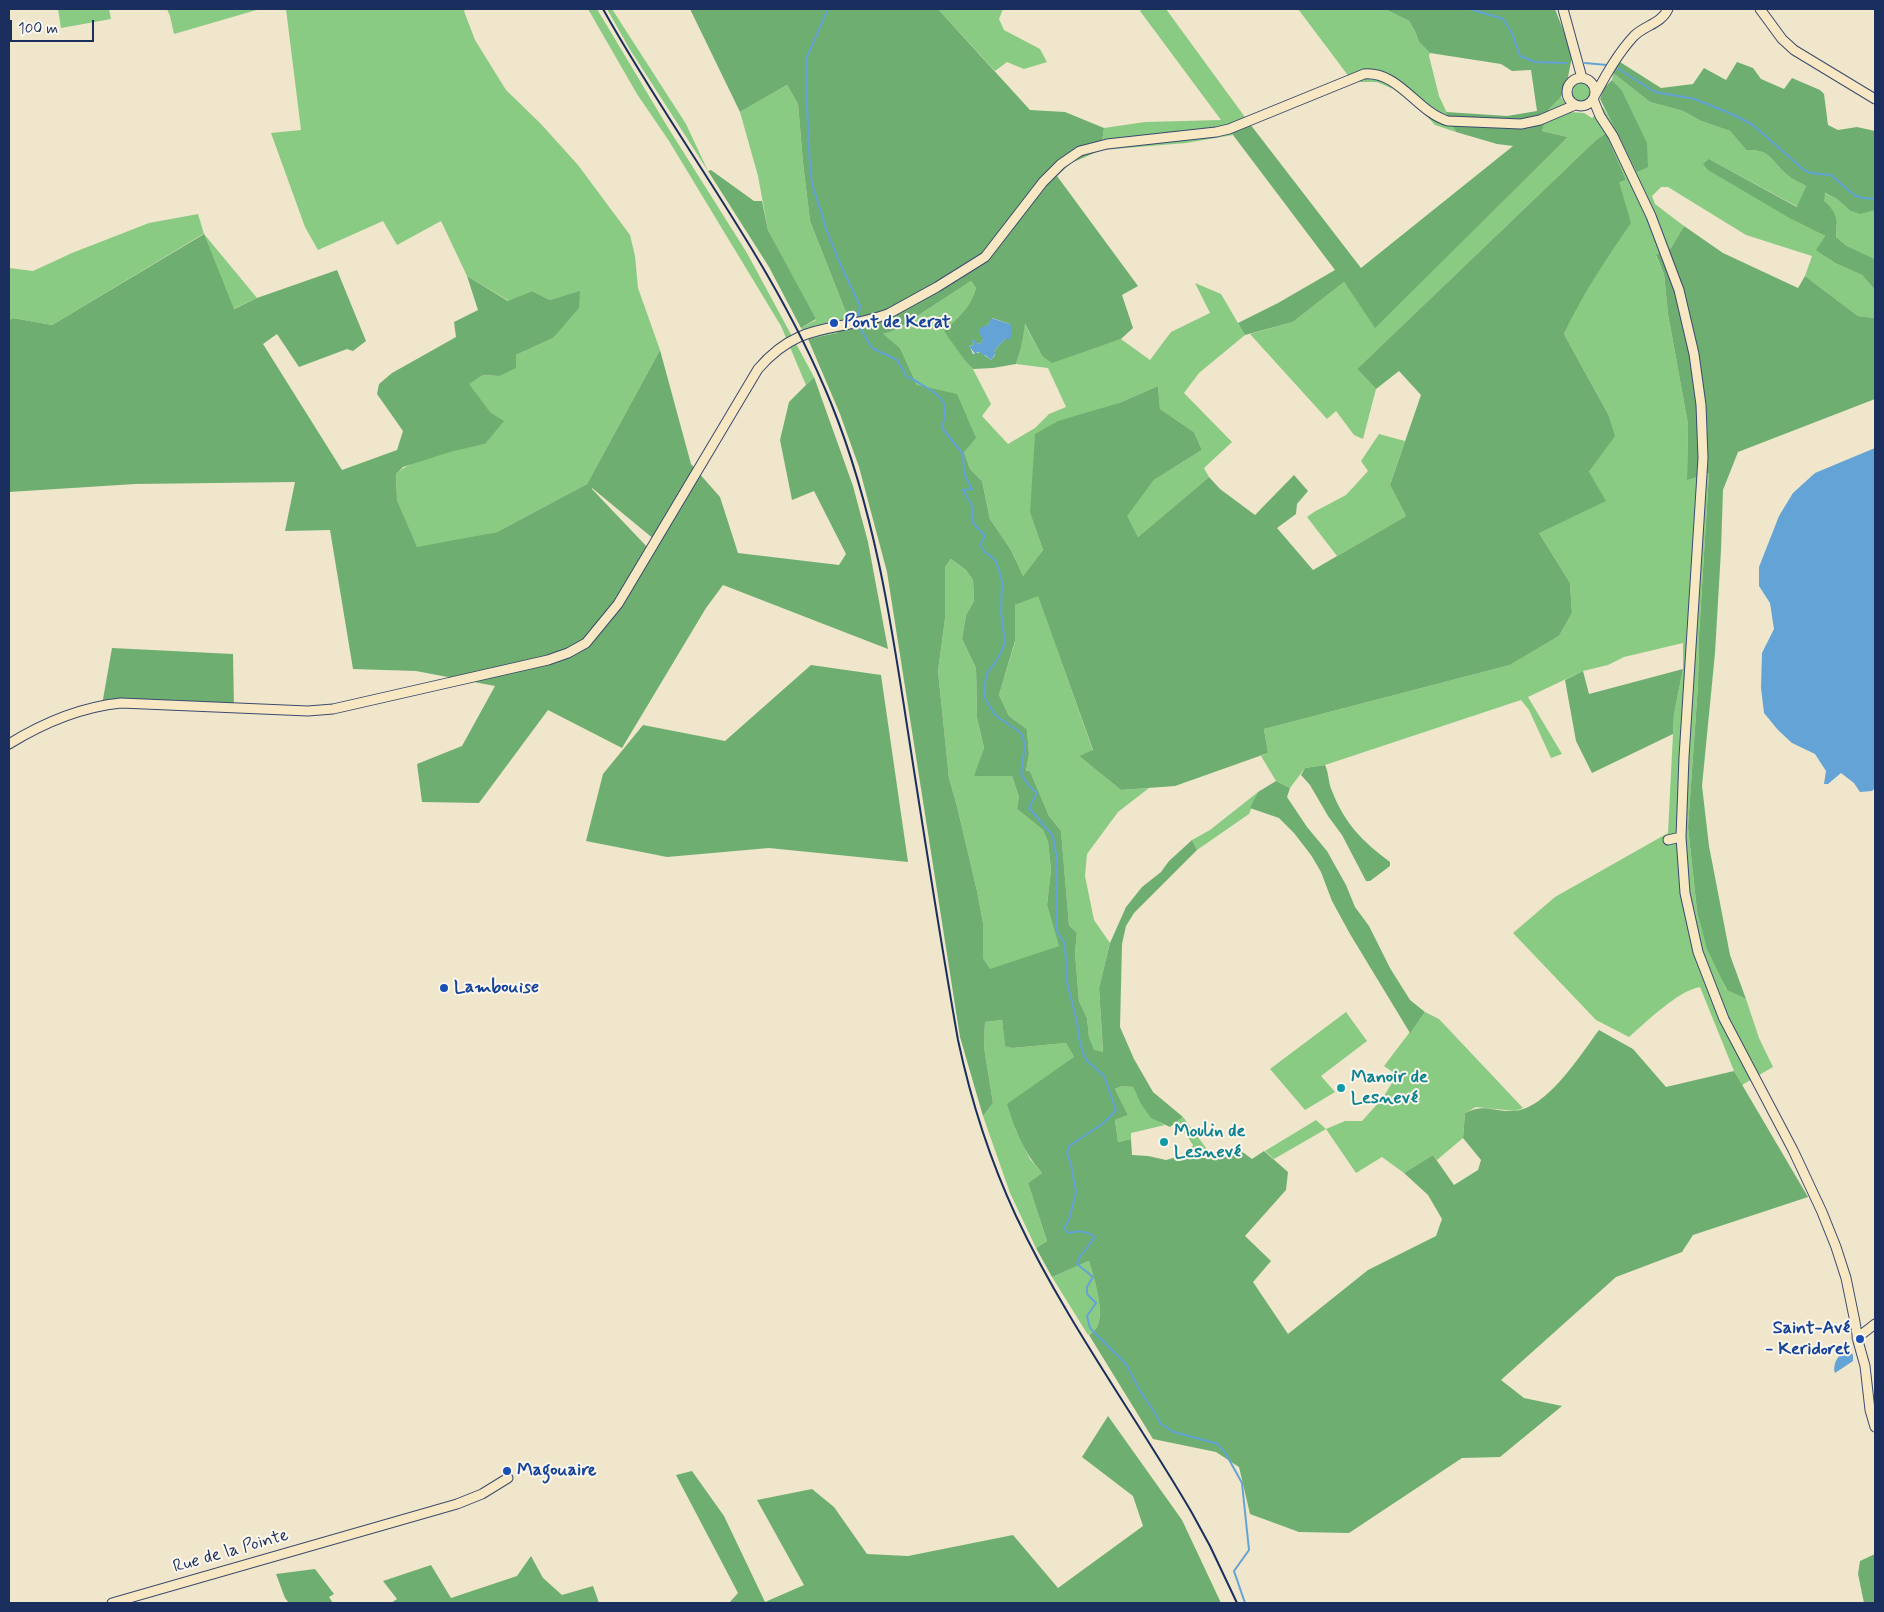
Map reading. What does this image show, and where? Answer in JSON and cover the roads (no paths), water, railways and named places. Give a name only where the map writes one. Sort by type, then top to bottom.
[{"type":"main road","points":[[1563,9],[1582,78],[1592,83],[1604,78]]},
{"type":"main road","points":[[9,744],[64,717],[102,705],[122,703],[308,711],[333,709],[568,654],[586,643],[618,604],[758,369],[775,351],[804,333],[888,314],[937,287],[985,256],[1043,182],[1070,157],[1080,151],[1093,147],[1229,129],[1355,77],[1374,73],[1384,76],[1428,111],[1448,122],[1531,123],[1579,106],[1594,97],[1604,78],[1633,37],[1641,30],[1660,20],[1668,9]]},
{"type":"main road","points":[[1760,9],[1782,40],[1794,50],[1875,99]]},
{"type":"main road","points":[[1549,116],[1567,96],[1567,89],[1571,82],[1574,54]]},
{"type":"main road","points":[[1571,82],[1582,78]]},
{"type":"main road","points":[[1592,83],[1600,116],[1613,136],[1651,216],[1676,281],[1694,354],[1701,405],[1703,458],[1681,838],[1685,892],[1698,952],[1724,1019],[1793,1150],[1836,1247],[1846,1278],[1855,1322],[1860,1367],[1875,1427]]},
{"type":"main road","points":[[1567,96],[1579,106],[1600,116]]},
{"type":"main road","points":[[1668,840],[1681,838]]},
{"type":"main road","points":[[1855,1322],[1875,1324]]},
{"type":"main road","points":[[1857,1339],[1875,1324]]},
{"type":"main road","name":"Rue de la Pointe","points":[[112,1603],[457,1504],[482,1494],[508,1478]]},
{"type":"water","points":[[991,318],[1010,324],[1012,329],[1010,340],[1005,339],[994,351],[996,353],[991,360],[980,352],[977,352],[976,355],[968,345],[973,346],[974,343],[971,340],[975,340],[978,344],[981,343],[983,339],[979,332],[980,328],[989,324]]},
{"type":"water","points":[[1875,448],[1875,788],[1872,791],[1860,792],[1854,783],[1841,773],[1828,784],[1824,784],[1826,771],[1815,754],[1792,743],[1764,713],[1761,688],[1762,653],[1774,629],[1770,603],[1759,586],[1759,567],[1779,516],[1793,493],[1815,473]]},
{"type":"water","points":[[1848,1349],[1853,1355],[1853,1361],[1835,1373],[1834,1366],[1837,1359]]},
{"type":"waterway","points":[[828,9],[806,59],[810,167],[812,184],[827,231],[860,306],[857,321]]},
{"type":"waterway","points":[[1470,9],[1503,19],[1512,33],[1520,56],[1535,62],[1566,63]]},
{"type":"waterway","points":[[1585,63],[1607,65]]},
{"type":"waterway","points":[[1617,68],[1655,92],[1695,99],[1734,115],[1753,125],[1804,170],[1811,173],[1831,175],[1854,195],[1875,199]]},
{"type":"waterway","points":[[858,325],[872,348],[897,360],[907,377],[937,394],[944,402],[945,413],[942,428],[963,454],[964,474],[972,489],[963,490],[973,508],[973,523],[985,536],[980,545],[996,561],[1002,581],[1001,612],[1005,643],[998,658],[986,675],[984,697],[995,715],[1021,733],[1025,744],[1021,774],[1037,793],[1029,808],[1053,836],[1057,860],[1057,931],[1064,942],[1067,966],[1066,978],[1079,1038],[1087,1061],[1104,1076],[1116,1110],[1105,1122],[1069,1146],[1067,1153],[1076,1192],[1069,1220],[1064,1228],[1068,1233],[1089,1233],[1095,1237],[1079,1258],[1077,1264],[1093,1277],[1087,1287],[1087,1294],[1096,1303],[1087,1316],[1090,1328],[1126,1364],[1140,1391],[1161,1424],[1174,1432],[1218,1444],[1226,1454],[1242,1483],[1249,1550],[1234,1571],[1245,1603]]},
{"type":"railway","points":[[603,9],[753,251],[808,350],[831,403],[859,483],[888,607],[958,1040],[982,1130],[1007,1195],[1035,1255],[1078,1330],[1192,1513],[1237,1603]]},
{"type":"place","name":"Pont de Kerat","points":[[834,323]]},
{"type":"place","name":"Lambouise","points":[[444,988]]},
{"type":"place","name":"Manoir de Lesnevé","points":[[1341,1088]]},
{"type":"place","name":"Moulin de Lesnevé","points":[[1164,1142]]},
{"type":"place","name":"Saint-Avé - Keridoret","points":[[1860,1339]]},
{"type":"place","name":"Magouaire","points":[[507,1471]]}]
